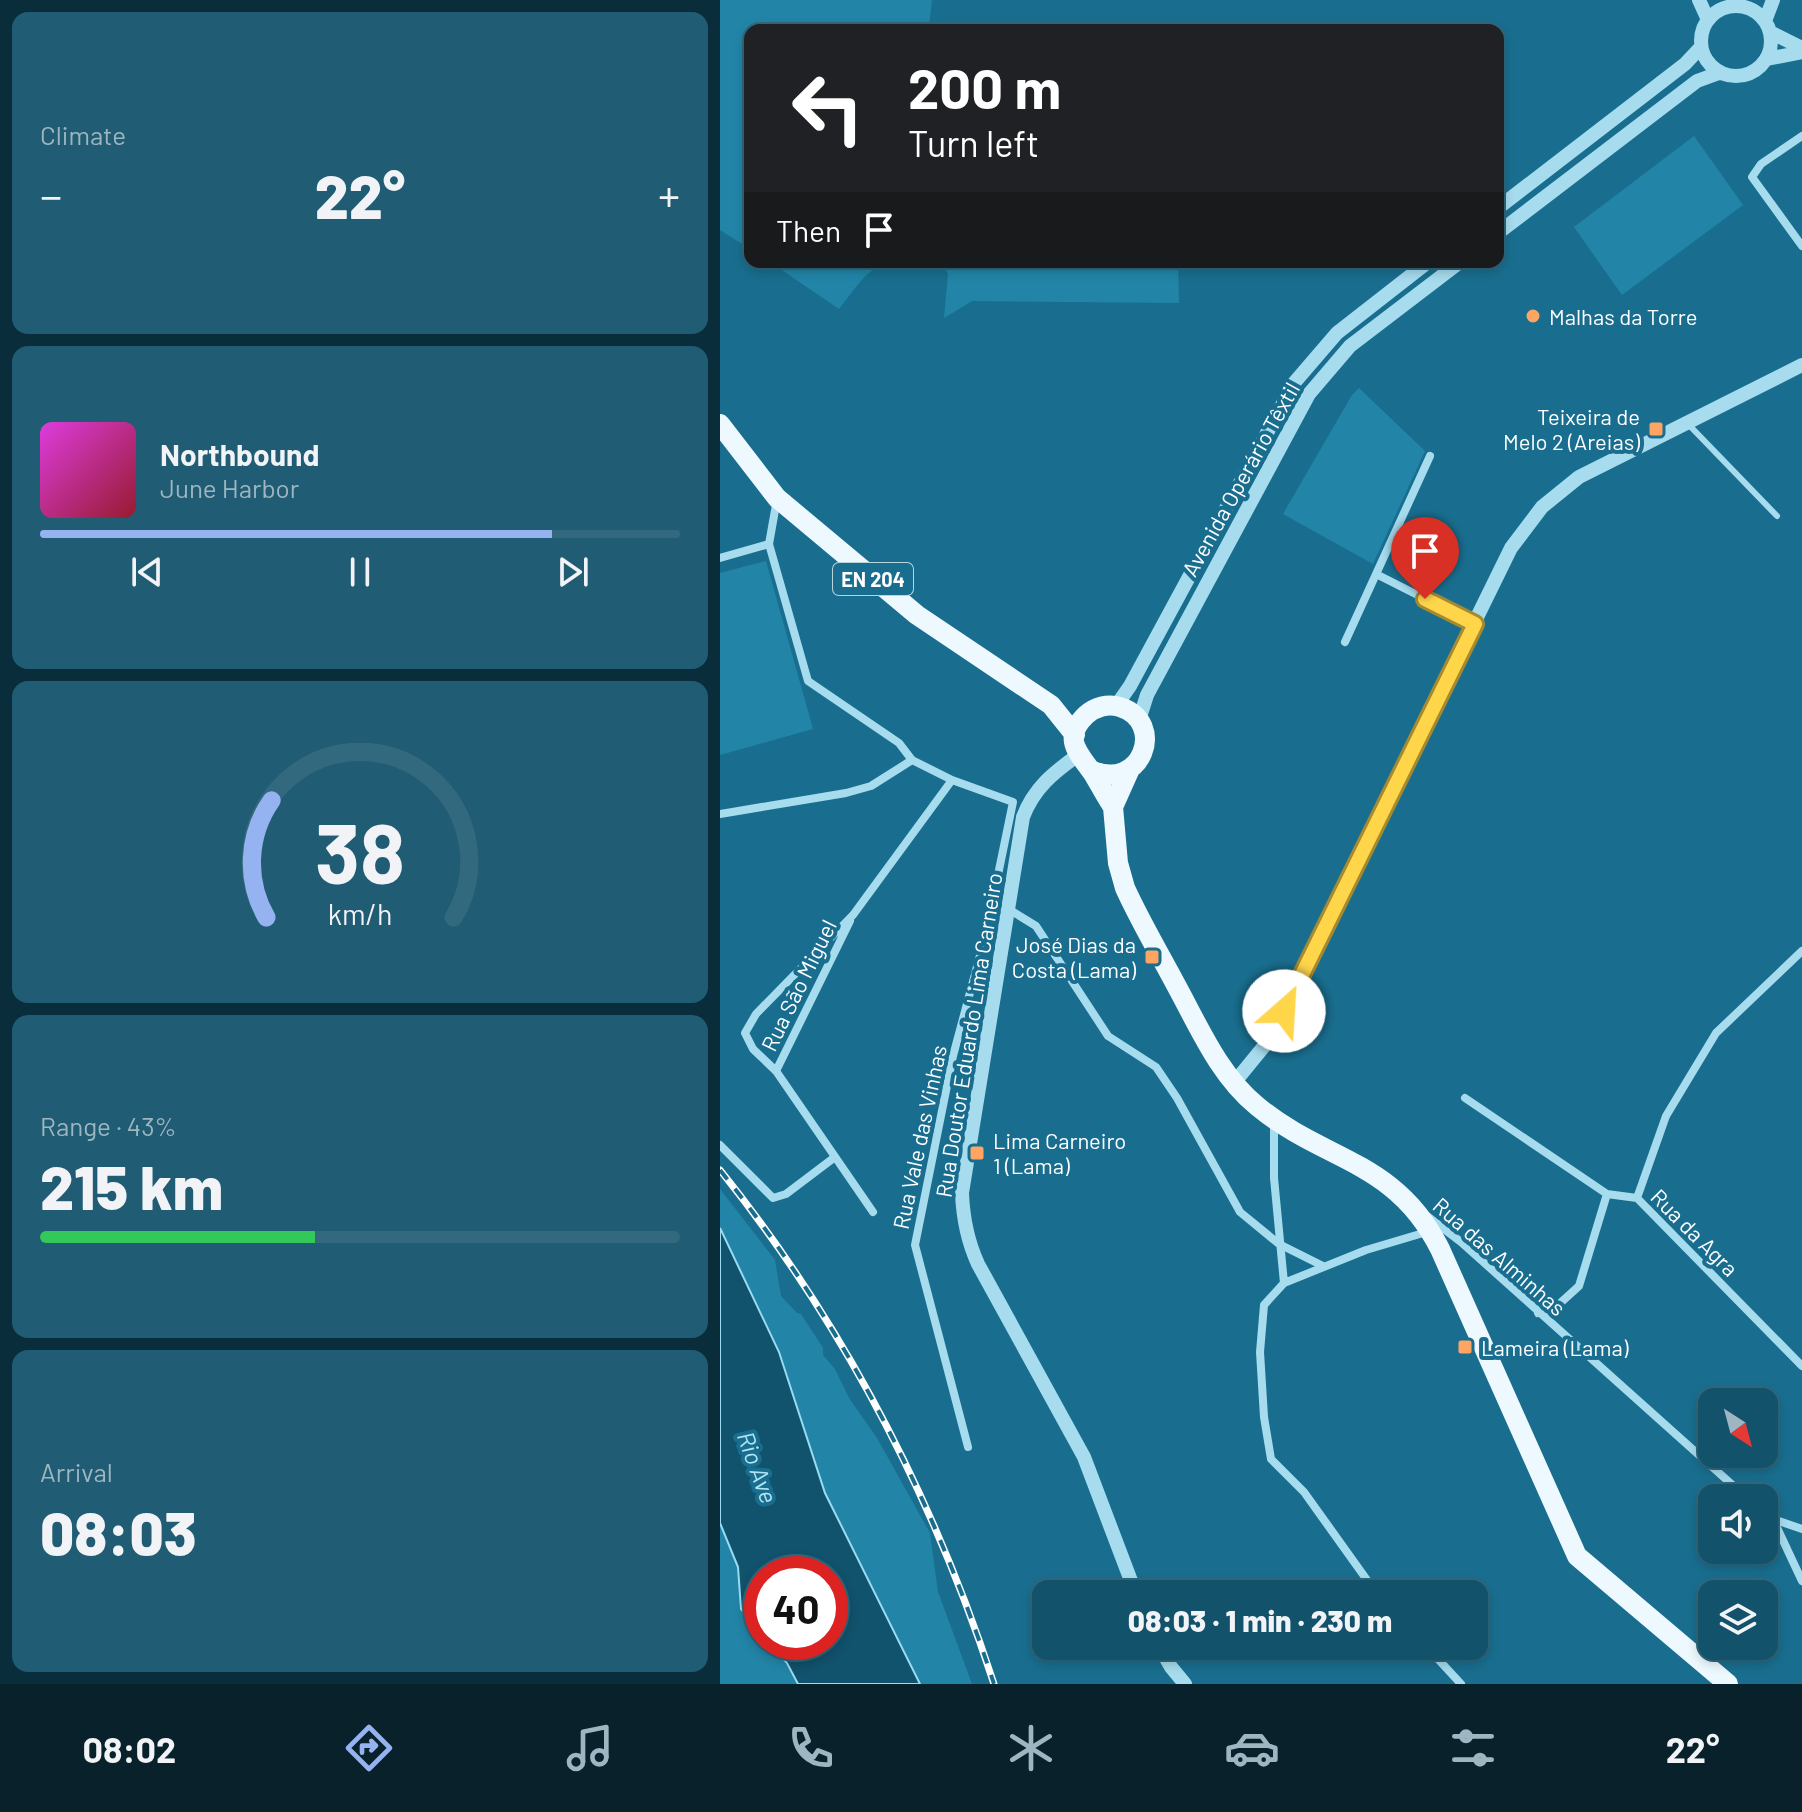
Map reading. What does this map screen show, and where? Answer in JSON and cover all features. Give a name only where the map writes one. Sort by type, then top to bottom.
[{"type":"main road","name":"EN 204","points":[[720,424],[777,498],[917,615],[1051,705],[1089,712],[1116,706]]},
{"type":"main road","name":"EN 204","points":[[1051,705],[1113,807],[1118,863],[1125,888],[1217,1060],[1254,1105],[1274,1120],[1380,1177],[1408,1201],[1431,1231],[1577,1556],[1728,1684]]},
{"type":"main road","points":[[1116,706],[1139,720]]},
{"type":"main road","points":[[1089,712],[1083,718],[1081,753],[1111,776],[1130,769]]},
{"type":"main road","name":"EN 204","points":[[1113,807],[1130,769],[1143,752],[1145,741],[1139,720]]},
{"type":"street","points":[[1699,0],[1708,20]]},
{"type":"street","points":[[1767,59],[1772,41],[1768,26],[1773,0]]},
{"type":"street","points":[[1719,73],[1707,62],[1701,47],[1703,28],[1714,13],[1735,3],[1758,13],[1768,26],[1802,50]]},
{"type":"street","points":[[1504,203],[1685,64],[1701,47]]},
{"type":"street","points":[[1504,228],[1697,81],[1719,73],[1741,76],[1751,73],[1767,59],[1802,50]]},
{"type":"street","points":[[1802,136],[1761,164],[1752,177],[1802,246]]},
{"type":"street","name":"Avenida Operário Têxtil","points":[[1116,706],[1130,686],[1294,383],[1337,333],[1420,268]]},
{"type":"street","name":"Avenida Operário Têxtil","points":[[1139,720],[1154,681],[1309,394],[1350,346],[1452,268]]},
{"type":"street","points":[[1234,1083],[1270,1039],[1511,548],[1542,507],[1579,477],[1802,365]]},
{"type":"street","points":[[1345,642],[1430,456]]},
{"type":"street","points":[[777,498],[769,544],[808,681],[899,743],[912,760],[952,780]]},
{"type":"street","points":[[720,558],[769,544]]},
{"type":"street","points":[[1376,574],[1475,624]]},
{"type":"street","name":"Rua Doutor Eduardo Lima Carneiro","points":[[1081,753],[1045,780],[1029,801],[1023,817],[962,1193],[963,1217],[968,1243],[978,1264],[1084,1457],[1131,1580]]},
{"type":"street","points":[[720,814],[871,786],[912,760]]},
{"type":"street","name":"Rua São Miguel","points":[[873,1212],[776,1071],[749,1042],[745,1033],[749,1025],[853,915],[952,780]]},
{"type":"street","name":"Rua Vale das Vinhas","points":[[952,780],[1013,802],[986,933],[953,1056],[915,1245],[968,1447]]},
{"type":"street","points":[[1010,910],[1036,926],[1108,1036],[1156,1067],[1177,1098],[1240,1212],[1279,1244],[1323,1266]]},
{"type":"street","name":"Rua São Miguel","points":[[776,1071],[853,915]]},
{"type":"street","points":[[1637,1198],[1666,1116],[1716,1033],[1802,951]]},
{"type":"street","name":"Rua da Agra","points":[[1465,1098],[1607,1194],[1637,1198],[1802,1366]]},
{"type":"street","points":[[1274,1120],[1274,1178],[1284,1283]]},
{"type":"street","points":[[720,1145],[773,1198],[786,1194],[835,1157]]},
{"type":"street","points":[[1538,1313],[1557,1306],[1579,1286],[1607,1194]]},
{"type":"street","name":"Rua das Alminhas","points":[[1408,1201],[1461,1242],[1731,1484]]},
{"type":"street","points":[[1367,1580],[1304,1492],[1271,1459],[1264,1417],[1260,1352],[1264,1305],[1284,1283],[1323,1266],[1431,1231]]},
{"type":"street","points":[[1778,1521],[1802,1529]]},
{"type":"street","points":[[1778,1530],[1802,1581]]},
{"type":"street","points":[[1167,1660],[1185,1684]]},
{"type":"street","points":[[1439,1660],[1461,1684]]},
{"type":"lane","points":[[1688,423],[1777,516]]},
{"type":"shaded area","points":[[720,0],[932,0],[929,24],[744,24],[744,245],[720,230]]},
{"type":"shaded area","points":[[1694,136],[1743,205],[1622,295],[1574,227]]},
{"type":"shaded area","points":[[779,268],[876,268],[839,309]]},
{"type":"shaded area","points":[[944,268],[1178,268],[1179,303],[972,301],[944,318],[948,274]]},
{"type":"shaded area","points":[[1359,388],[1425,451],[1373,564],[1283,514]]},
{"type":"shaded area","points":[[766,561],[813,729],[720,755],[720,573]]},
{"type":"shaded area","points":[[720,1189],[775,1260],[781,1296],[801,1314],[823,1348],[823,1355],[835,1369],[849,1398],[877,1438],[930,1533],[938,1592],[972,1684],[920,1684],[825,1493],[779,1352],[720,1228]]},
{"type":"shaded area","points":[[720,1520],[738,1567],[741,1609],[744,1613],[744,1660],[784,1660],[798,1684],[720,1684]]},
{"type":"water","name":"Rio Ave","points":[[720,1228],[779,1352],[825,1493],[920,1684],[798,1684],[784,1660],[848,1660],[848,1556],[744,1556],[744,1613],[741,1609],[738,1567],[720,1523]]},
{"type":"railway","points":[[720,1170],[765,1228],[806,1289],[880,1414],[943,1546],[994,1684]]},
{"type":"place","name":"Malhas da Torre","points":[[1533,316]]},
{"type":"place","name":"Teixeira de Melo 2 (Areias)","points":[[1656,429]]},
{"type":"place","name":"José Dias da Costa (Lama)","points":[[1152,957]]},
{"type":"place","name":"Lima Carneiro 1 (Lama)","points":[[977,1153]]},
{"type":"place","name":"Lameira (Lama)","points":[[1465,1347]]},
{"type":"route","points":[[1284,1011],[1475,624],[1425,599]]}]
